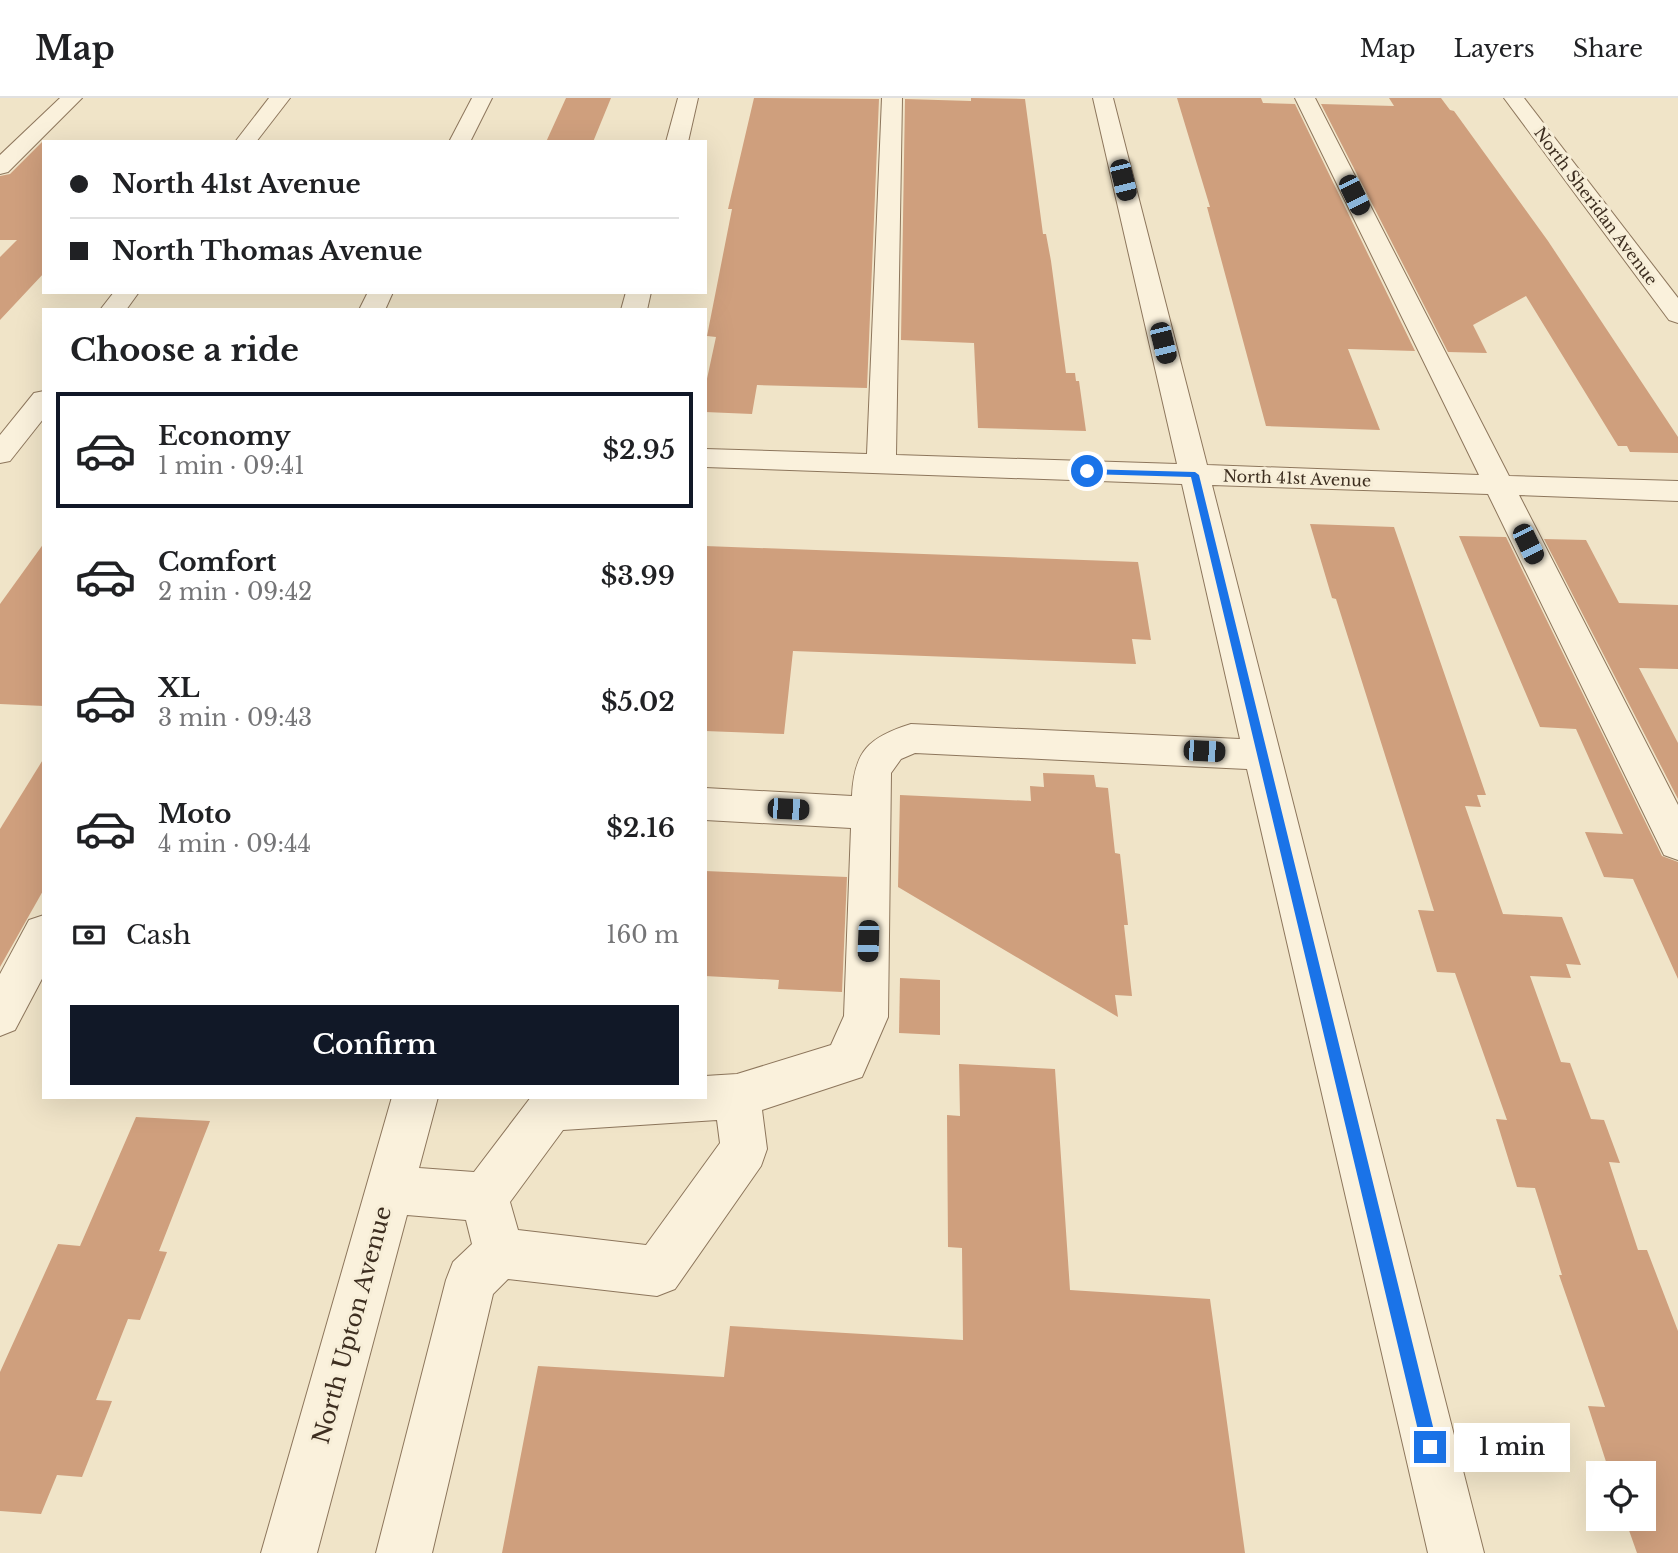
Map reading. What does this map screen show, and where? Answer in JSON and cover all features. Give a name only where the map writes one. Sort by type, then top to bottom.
[{"type":"street","points":[[0,167],[72,98]]},
{"type":"street","points":[[247,140],[280,98]]},
{"type":"street","points":[[460,140],[482,98]]},
{"type":"street","points":[[678,140],[688,98]]},
{"type":"street","points":[[881,464],[892,98]]},
{"type":"street","points":[[1103,98],[1456,1553]]},
{"type":"street","points":[[1305,98],[1678,842]]},
{"type":"street","name":"North Sheridan Avenue","points":[[1514,98],[1678,315]]},
{"type":"street","points":[[115,308],[125,294]]},
{"type":"street","points":[[15,439],[42,401]]},
{"type":"street","name":"North 41st Avenue","points":[[707,458],[1678,491]]},
{"type":"street","points":[[707,1098],[737,1096],[846,1062],[866,1017],[872,770],[888,749],[911,738],[1264,755]]},
{"type":"street","points":[[707,804],[871,813]]},
{"type":"street","points":[[0,1016],[42,937]]},
{"type":"street","points":[[499,1253],[657,1271],[744,1149],[737,1096]]},
{"type":"street","name":"North Upton Avenue","points":[[289,1553],[414,1099]]},
{"type":"street","points":[[485,1197],[551,1108],[690,1099]]},
{"type":"street","points":[[389,1190],[485,1197]]},
{"type":"street","points":[[485,1197],[499,1253]]},
{"type":"street","points":[[404,1553],[471,1280],[499,1253]]},
{"type":"building","points":[[566,98],[611,98],[594,140],[547,140]]},
{"type":"building","points":[[754,98],[879,99],[867,388],[757,385],[752,414],[707,412],[707,379],[716,337],[707,336],[732,209],[728,209]]},
{"type":"building","points":[[971,98],[1025,99],[1043,234],[1046,234],[1051,261],[1066,373],[1075,373],[1076,381],[1079,381],[1086,431],[978,428],[974,343],[901,340],[905,99],[971,101]]},
{"type":"building","points":[[1177,98],[1261,98],[1263,103],[1295,104],[1415,351],[1348,349],[1380,430],[1266,426],[1207,207],[1210,207]]},
{"type":"building","points":[[1389,98],[1441,98],[1450,110],[1454,111],[1548,241],[1678,437],[1678,453],[1630,452],[1627,446],[1618,446],[1526,296],[1473,325],[1487,353],[1448,352],[1321,104],[1394,106]]},
{"type":"building","points":[[42,142],[42,275],[0,320],[0,257],[17,240],[0,240],[0,176],[10,174]]},
{"type":"building","points":[[1310,524],[1394,527],[1486,795],[1477,795],[1481,807],[1465,806],[1503,914],[1562,917],[1581,965],[1566,964],[1571,978],[1530,976],[1561,1062],[1570,1063],[1591,1119],[1604,1120],[1620,1163],[1609,1162],[1638,1250],[1647,1250],[1678,1331],[1678,1553],[1637,1553],[1629,1531],[1656,1531],[1656,1461],[1606,1461],[1588,1406],[1605,1407],[1559,1275],[1562,1275],[1535,1188],[1517,1187],[1496,1119],[1507,1120],[1455,973],[1437,972],[1418,910],[1434,911],[1336,599],[1332,598]]},
{"type":"building","points":[[1459,536],[1506,537],[1662,856],[1678,862],[1678,979],[1633,879],[1604,877],[1585,832],[1623,834],[1576,729],[1540,727]]},
{"type":"building","points":[[1544,539],[1586,540],[1619,603],[1678,605],[1678,669],[1639,668],[1678,743],[1678,799]]},
{"type":"building","points":[[42,546],[42,706],[0,704],[0,604]]},
{"type":"building","points":[[707,546],[1138,562],[1151,640],[1132,639],[1136,664],[793,651],[784,734],[707,731]]},
{"type":"building","points":[[42,761],[42,893],[0,967],[0,829]]},
{"type":"building","points":[[1043,773],[1094,775],[1096,787],[1108,788],[1115,853],[1120,854],[1132,996],[1115,995],[1118,1017],[898,887],[900,795],[1031,801],[1030,786],[1044,787]]},
{"type":"building","points":[[707,871],[847,877],[842,992],[778,989],[779,980],[707,976]]},
{"type":"building","points":[[900,978],[940,980],[940,1035],[899,1033]]},
{"type":"building","points":[[959,1064],[1055,1069],[1070,1290],[1210,1299],[1245,1553],[502,1553],[538,1366],[724,1377],[730,1326],[963,1340],[962,1248],[948,1247],[947,1115],[960,1116]]},
{"type":"building","points":[[136,1117],[210,1121],[159,1251],[167,1252],[140,1320],[128,1319],[96,1400],[112,1401],[82,1477],[57,1475],[41,1514],[0,1511],[0,1372],[58,1244],[80,1246]]},
{"type":"route","points":[[1087,471],[1195,475],[1430,1447]]}]
